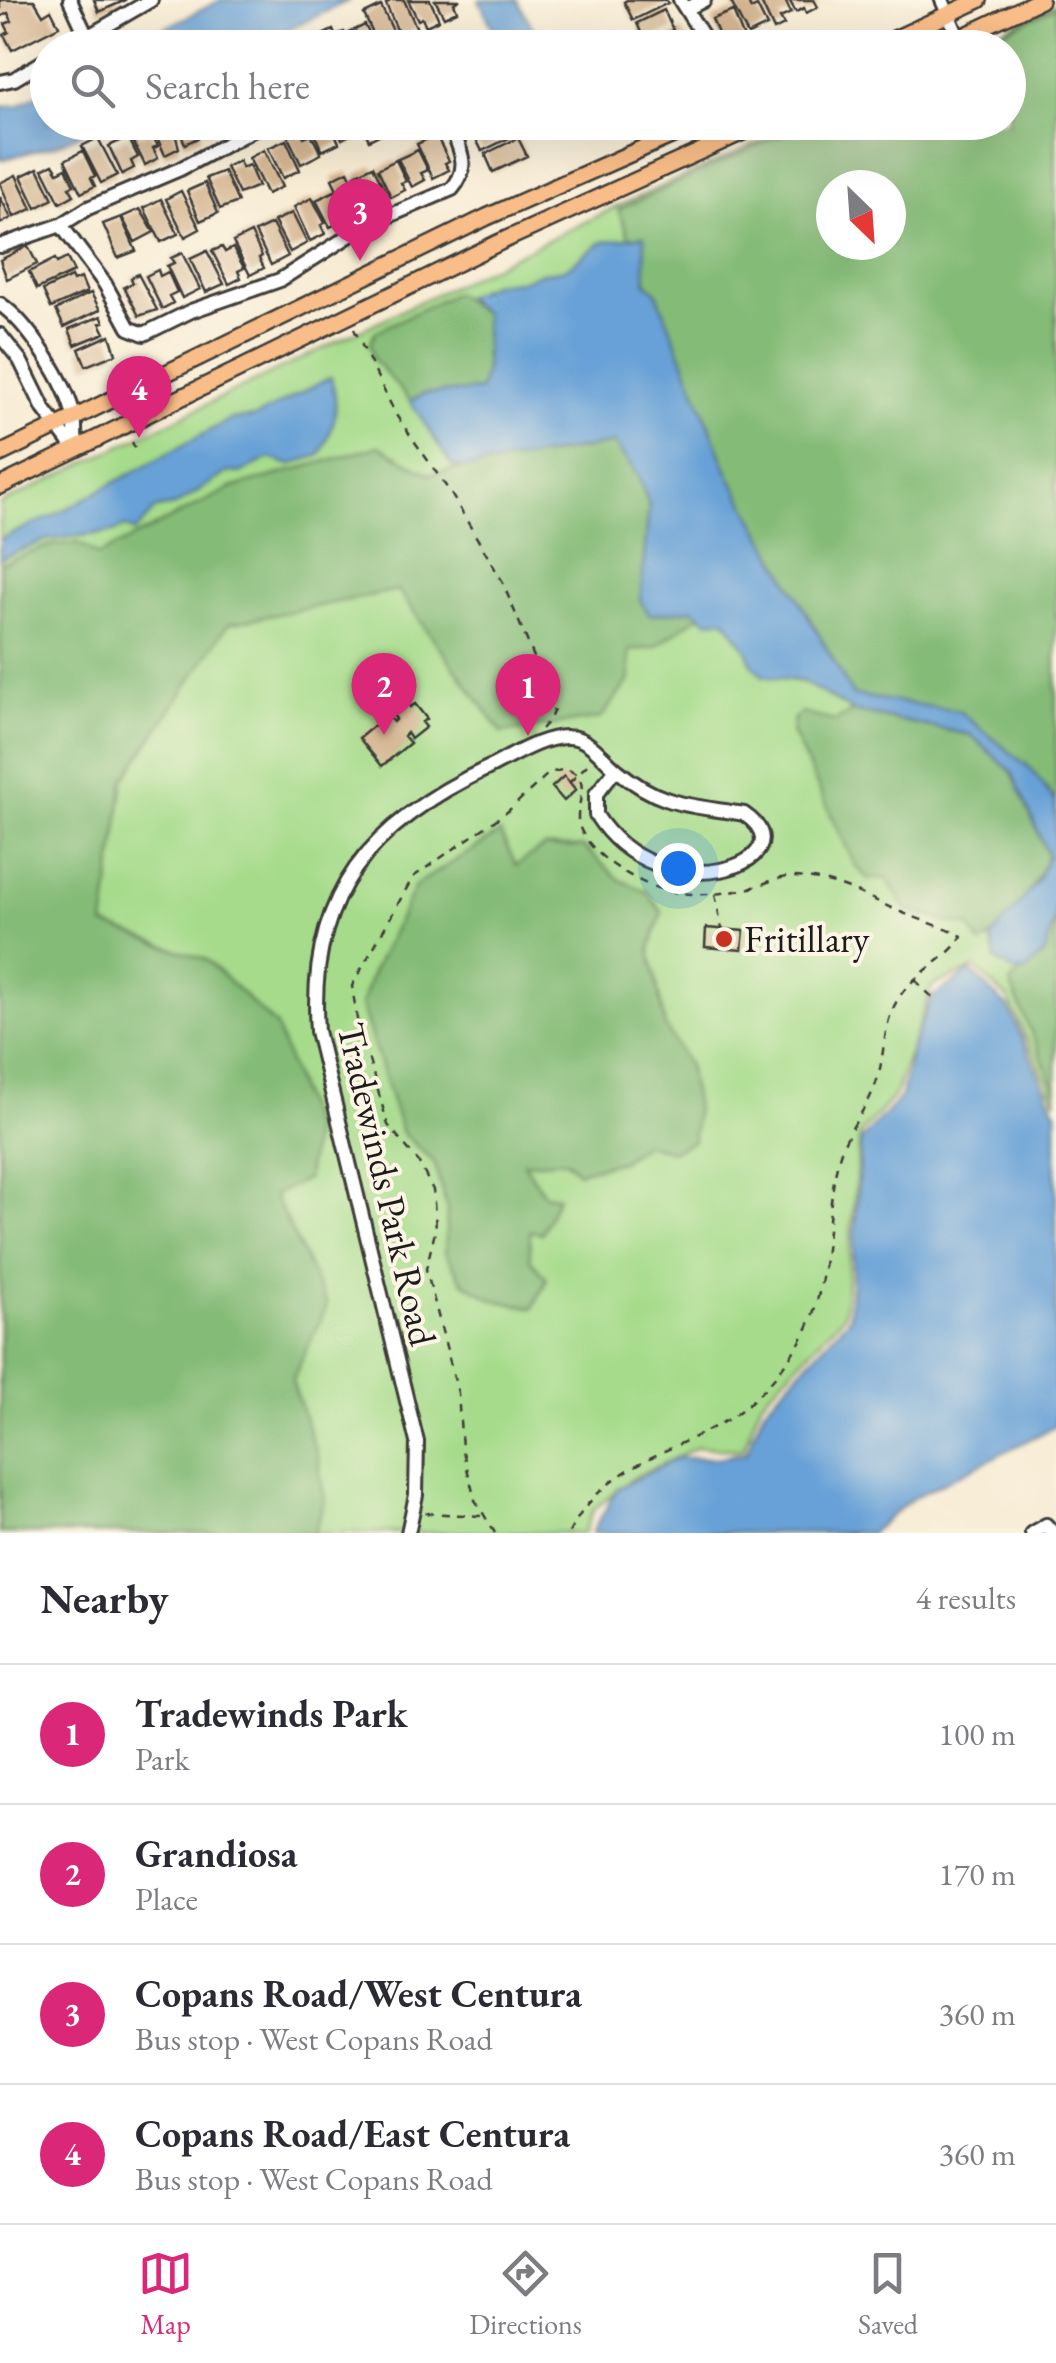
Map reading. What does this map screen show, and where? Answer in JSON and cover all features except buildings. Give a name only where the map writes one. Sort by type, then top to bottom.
[{"type":"main road","points":[[906,30],[946,8],[979,0]]},
{"type":"main road","points":[[978,30],[1040,0]]},
{"type":"main road","points":[[0,454],[487,216],[661,140]]},
{"type":"main road","points":[[0,486],[357,312],[727,140]]},
{"type":"main road","points":[[387,265],[400,292]]},
{"type":"street","points":[[70,0],[84,30]]},
{"type":"street","points":[[99,30],[151,0]]},
{"type":"street","points":[[699,30],[684,4],[704,0]]},
{"type":"street","points":[[0,82],[30,69]]},
{"type":"street","points":[[0,246],[62,225],[88,208],[180,169],[234,140]]},
{"type":"street","points":[[62,225],[104,284],[129,328],[144,334],[191,312],[280,280],[363,227],[452,189],[462,177],[464,161],[456,140]]},
{"type":"street","points":[[0,304],[22,321],[39,346],[74,418],[75,450]]},
{"type":"street","points":[[22,321],[2,337],[20,360],[56,427],[75,450]]},
{"type":"street","name":"Tradewinds Park Road","points":[[408,1533],[418,1473],[410,1410],[317,1031],[317,964],[325,930],[338,897],[377,840],[432,797],[567,736],[583,740],[646,791],[668,802],[744,814],[753,820],[760,833],[756,854],[729,869],[697,874],[673,872],[646,860],[623,845],[596,816],[596,794],[616,769]]},
{"type":"street","points":[[1032,1533],[1046,1525],[1053,1528]]},
{"type":"path","points":[[357,312],[354,330],[378,382],[396,415],[450,492],[518,614],[555,707],[539,730]]},
{"type":"path","points":[[132,442],[135,448]]},
{"type":"path","points":[[570,782],[600,753]]},
{"type":"path","points":[[495,1533],[475,1500],[462,1448],[458,1393],[426,1270],[436,1228],[433,1190],[418,1161],[388,1126],[356,1020],[352,986],[412,878],[507,812],[549,773],[566,770],[576,776],[584,792],[578,824],[611,864],[639,880],[672,892],[715,893],[776,879],[808,880],[865,893],[962,936],[955,948],[914,979],[898,999],[887,1023],[875,1086],[845,1139],[839,1158],[828,1207],[821,1285],[799,1344],[775,1377],[747,1405],[711,1428],[628,1468],[581,1511],[569,1533]]},
{"type":"path","points":[[715,893],[722,929]]},
{"type":"path","points":[[914,979],[932,997]]},
{"type":"path","points":[[413,1512],[484,1516]]},
{"type":"green space","points":[[1056,4],[1056,1102],[1008,999],[975,968],[932,986],[895,1095],[860,1134],[844,1315],[761,1402],[743,1450],[698,1447],[634,1477],[594,1509],[584,1533],[0,1533],[0,504],[616,207],[764,140],[1026,140],[1026,30],[1000,30]]},
{"type":"green space","points":[[1056,7],[1056,810],[956,714],[850,698],[725,473],[618,210],[770,140],[1026,140],[1026,30],[1006,30]]},
{"type":"green space","points":[[455,293],[484,314],[486,366],[480,391],[424,394],[410,401],[374,360],[370,344],[375,332]]},
{"type":"green space","points":[[614,443],[639,477],[649,505],[641,601],[650,614],[693,609],[700,615],[655,647],[629,651],[630,679],[601,718],[502,733],[398,590],[228,624],[124,780],[104,925],[207,960],[276,1026],[313,1130],[307,1179],[274,1195],[327,1305],[292,1381],[317,1454],[325,1501],[314,1533],[0,1533],[0,564],[51,545],[78,543],[99,555],[231,488],[379,446],[429,474]]},
{"type":"green space","points":[[853,711],[971,735],[1012,772],[1048,855],[1021,905],[980,944],[969,926],[906,909],[886,878],[868,879],[855,865],[792,732],[794,718],[802,713],[835,721]]},
{"type":"green space","points":[[500,833],[516,865],[544,847],[584,847],[620,880],[646,891],[662,912],[650,949],[665,1026],[688,1065],[696,1110],[693,1141],[673,1151],[644,1144],[621,1161],[578,1172],[566,1160],[524,1163],[544,1194],[558,1196],[542,1233],[530,1231],[530,1259],[547,1279],[533,1308],[494,1300],[463,1282],[445,1253],[447,1210],[434,1162],[402,1133],[361,1005],[371,975],[416,885]]},
{"type":"green space","points":[[1056,897],[1056,1091],[1010,983],[1042,951]]},
{"type":"water","points":[[221,0],[350,0],[288,30],[161,30]]},
{"type":"water","points":[[479,0],[517,0],[534,30],[494,30]]},
{"type":"water","points":[[30,99],[30,140],[66,140],[0,160],[0,107],[19,105]]},
{"type":"water","points":[[644,236],[646,283],[656,291],[729,475],[853,695],[959,711],[1030,768],[1056,802],[1056,914],[1045,952],[1026,971],[1015,972],[996,960],[991,938],[1037,882],[1048,855],[1012,772],[971,735],[853,711],[803,682],[763,676],[725,619],[707,621],[693,609],[650,615],[640,601],[649,505],[639,477],[614,443],[468,468],[452,466],[410,401],[424,394],[480,390],[486,366],[484,314],[464,297],[494,283],[521,281],[565,269],[602,242]]},
{"type":"water","points":[[331,377],[334,417],[320,455],[290,465],[270,458],[240,473],[228,472],[175,506],[155,509],[135,532],[125,527],[47,540],[0,559],[0,539],[53,516],[231,419],[255,417]]},
{"type":"water","points":[[971,971],[1009,1009],[1056,1112],[1056,1426],[913,1498],[870,1533],[592,1533],[617,1489],[677,1458],[746,1453],[764,1409],[849,1318],[861,1140],[901,1097],[913,1044],[932,997]]},
{"type":"place","name":"Copans Road/West Centura","points":[[360,261]]},
{"type":"place","name":"Copans Road/East Centura","points":[[139,438]]},
{"type":"place","name":"Grandiosa","points":[[384,735]]},
{"type":"place","name":"Tradewinds Park","points":[[528,736]]},
{"type":"place","name":"Fritillary","points":[[724,939]]}]
